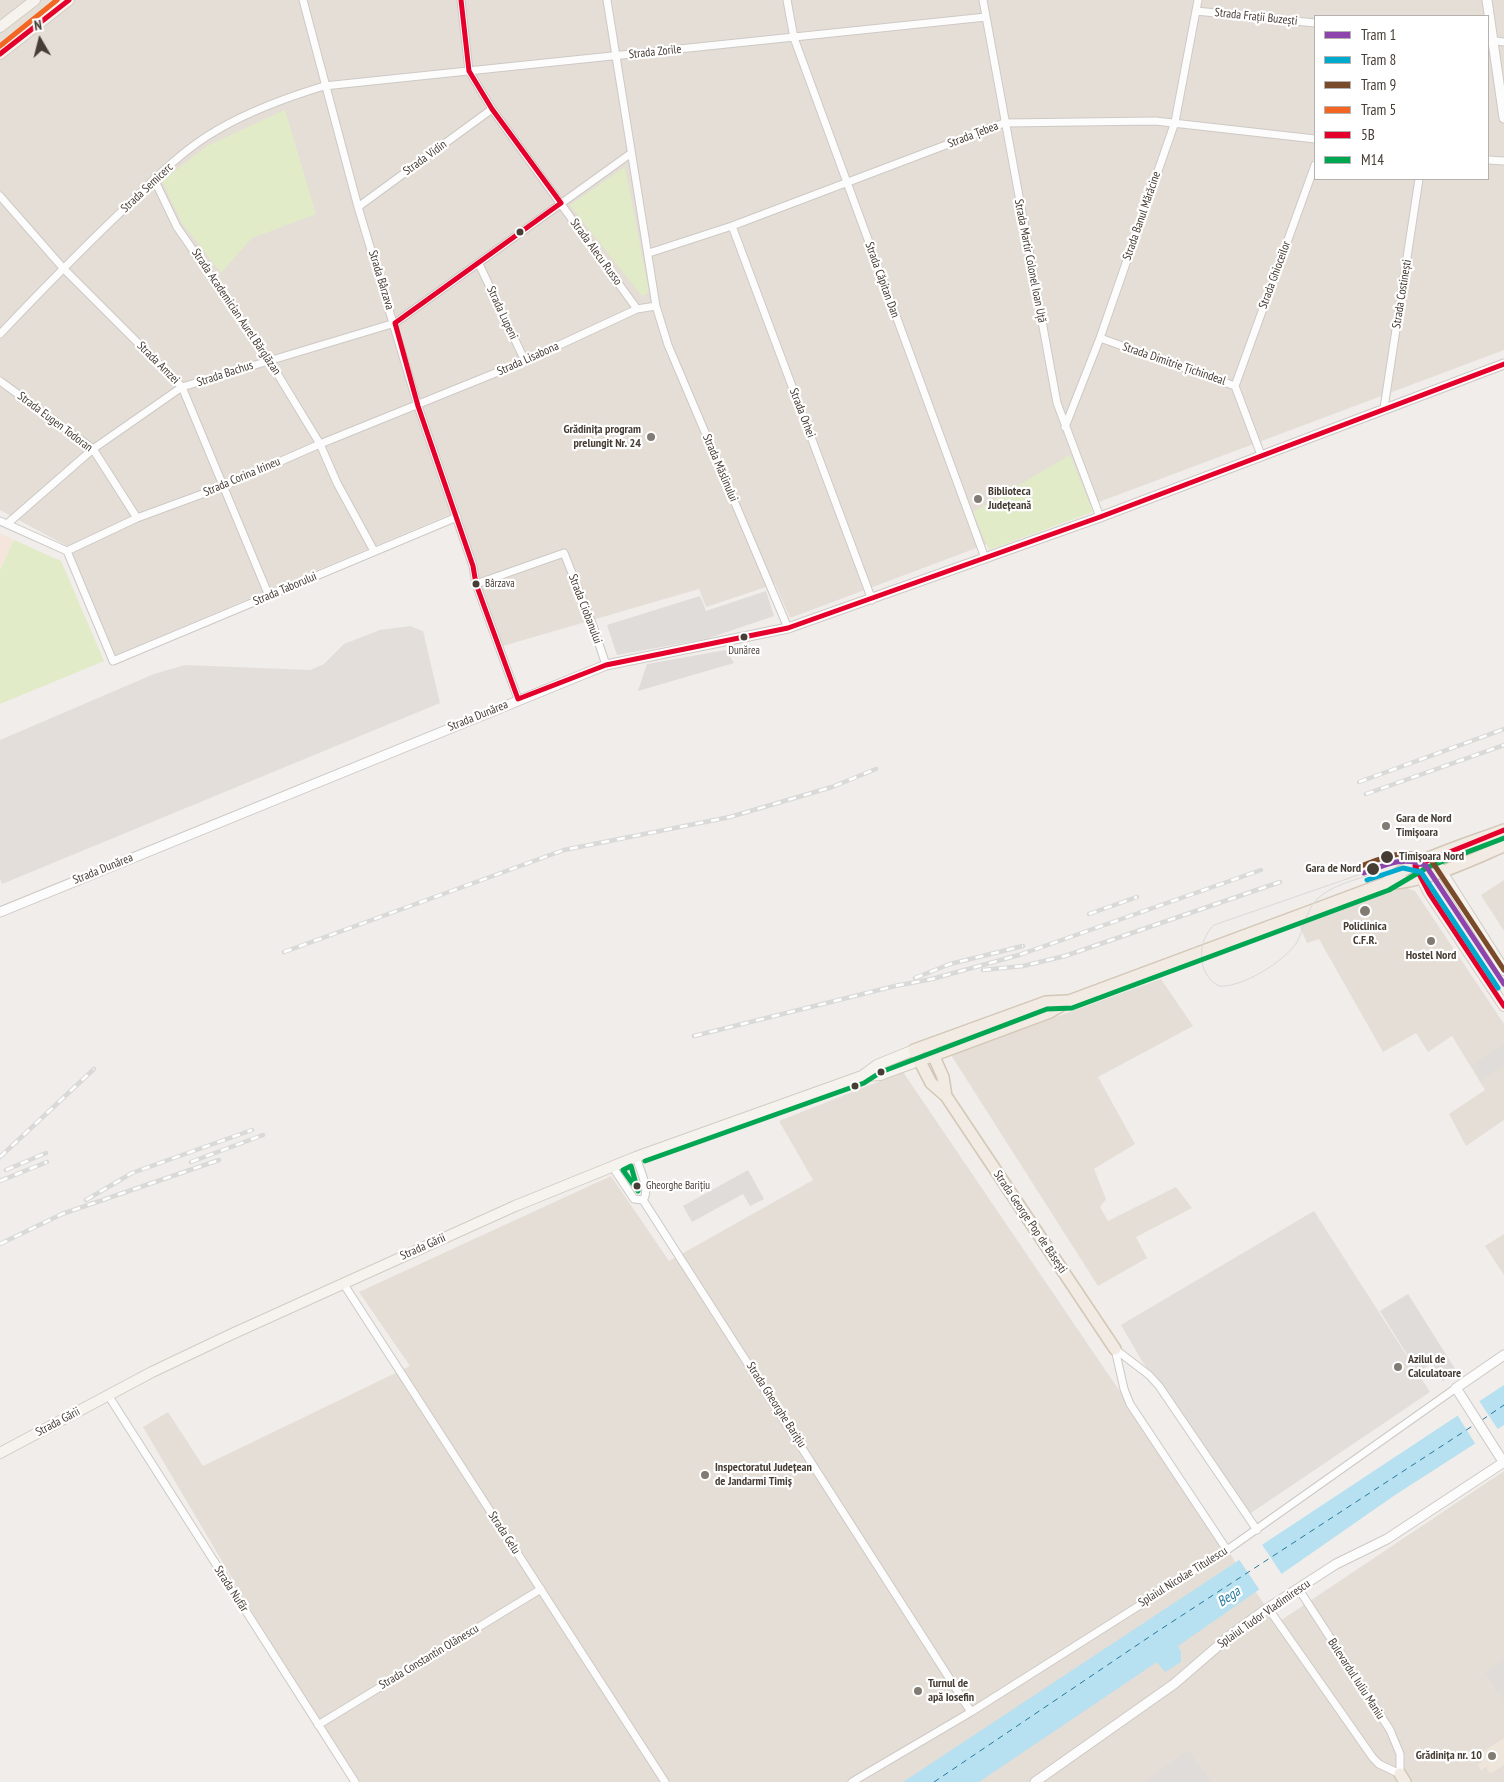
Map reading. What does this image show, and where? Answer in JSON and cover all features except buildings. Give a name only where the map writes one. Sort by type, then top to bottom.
[{"type":"main road","points":[[0,27],[35,0]]},
{"type":"main road","points":[[0,54],[69,0]]},
{"type":"main road","name":"Strada Gării","points":[[1386,884],[1394,876],[1415,866],[1504,830]]},
{"type":"main road","name":"Strada Gării","points":[[0,1453],[108,1395],[232,1334],[515,1206],[636,1156],[862,1076],[880,1075],[934,1056],[1050,1012],[1069,1001],[1386,884],[1398,884],[1441,871],[1504,846]]},
{"type":"main road","points":[[1433,858],[1504,970]]},
{"type":"main road","points":[[1415,866],[1420,877],[1504,1006]]},
{"type":"main road","name":"Strada Gării","points":[[862,1076],[876,1065],[929,1044],[1046,1002],[1069,1001]]},
{"type":"main road","name":"Strada George Pop de Băsești","points":[[929,1044],[942,1077],[946,1096]]},
{"type":"main road","name":"Strada George Pop de Băsești","points":[[914,1050],[931,1083],[946,1096],[1115,1349]]},
{"type":"street","name":"Strada Bârzava","points":[[303,0],[324,86],[358,207],[395,323],[418,406],[474,566],[476,584],[518,699]]},
{"type":"street","points":[[461,0],[469,71]]},
{"type":"street","name":"Strada Măslinului","points":[[607,0],[630,154],[649,253],[656,306],[668,345],[788,628]]},
{"type":"street","name":"Strada Căpitan Dan","points":[[787,0],[794,38],[985,558]]},
{"type":"street","name":"Strada Martir Colonel Ioan Uță","points":[[983,0],[1004,123],[1057,403],[1100,516]]},
{"type":"street","name":"Strada Banul Mărăcine","points":[[1065,427],[1100,338],[1175,122],[1198,0]]},
{"type":"street","points":[[1487,0],[1488,15]]},
{"type":"street","name":"Strada Frații Buzești","points":[[1196,11],[1314,23]]},
{"type":"street","name":"Strada Zorile","points":[[324,86],[986,17]]},
{"type":"street","points":[[1489,27],[1504,118]]},
{"type":"street","points":[[1490,41],[1504,42]]},
{"type":"street","name":"Strada Alecu Russo","points":[[469,71],[492,109],[637,309]]},
{"type":"street","name":"Strada Semicerc","points":[[0,334],[63,268],[154,180],[218,129],[288,98],[324,86]]},
{"type":"street","name":"Strada Vidin","points":[[358,207],[492,109]]},
{"type":"street","name":"Strada Țebea","points":[[649,253],[732,226],[1004,123],[1175,122],[1314,139]]},
{"type":"street","name":"Strada Bachus","points":[[3,522],[93,449],[182,387],[395,323],[480,264],[630,154]]},
{"type":"street","points":[[1489,160],[1504,161]]},
{"type":"street","name":"Strada Ghioceilor","points":[[1235,386],[1314,168]]},
{"type":"street","name":"Strada Academician Aurel Bărglăzan","points":[[154,180],[177,227],[269,360],[320,444],[337,483],[374,551]]},
{"type":"street","name":"Strada Costinești","points":[[1384,408],[1419,180]]},
{"type":"street","name":"Strada Amzei","points":[[0,196],[63,268],[182,387],[269,596]]},
{"type":"street","name":"Strada Orhei","points":[[732,226],[872,600]]},
{"type":"street","name":"Strada Lupeni","points":[[480,264],[525,362]]},
{"type":"street","points":[[637,309],[656,306]]},
{"type":"street","name":"Strada Lisabona","points":[[418,406],[525,362],[637,309]]},
{"type":"street","name":"Strada Dimitrie Țichindeal","points":[[1100,338],[1235,386],[1261,455]]},
{"type":"street","name":"Strada Dunărea","points":[[0,912],[518,699],[606,665],[788,628],[872,600],[1504,364]]},
{"type":"street","name":"Strada Eugen Todoran","points":[[0,380],[93,449],[136,518]]},
{"type":"street","name":"Strada Corina Irineu","points":[[67,551],[136,518],[224,486],[320,444],[418,406]]},
{"type":"street","name":"Strada Taborului","points":[[67,551],[113,661],[457,517]]},
{"type":"street","points":[[3,522],[67,551]]},
{"type":"street","name":"Strada Ciobanului","points":[[476,584],[564,553],[593,626],[606,665]]},
{"type":"street","points":[[636,1156],[646,1189],[646,1196],[643,1200]]},
{"type":"street","name":"Strada Gheorghe Barițiu","points":[[612,1166],[634,1199],[643,1200],[971,1712]]},
{"type":"street","name":"Strada Gelu","points":[[343,1283],[665,1782]]},
{"type":"street","name":"Strada George Pop de Băsești","points":[[1115,1349],[1149,1375],[1159,1386],[1257,1530]]},
{"type":"street","name":"Strada George Pop de Băsești","points":[[1115,1349],[1124,1389],[1130,1404],[1227,1550]]},
{"type":"street","name":"Splaiul Nicolae Titulescu","points":[[852,1782],[971,1712],[1227,1550],[1504,1355]]},
{"type":"street","points":[[1456,1388],[1504,1463]]},
{"type":"street","name":"Strada Nufăr","points":[[108,1395],[355,1782]]},
{"type":"street","name":"Splaiul Tudor Vladimirescu","points":[[1034,1782],[1174,1684],[1232,1634],[1268,1608],[1336,1564],[1387,1539],[1504,1463]]},
{"type":"street","name":"Bulevardul Iuliu Maniu","points":[[1298,1588],[1390,1730],[1400,1754],[1402,1778]]},
{"type":"street","name":"Strada Constantin Olănescu","points":[[318,1725],[541,1589]]},
{"type":"street","name":"Bulevardul Iuliu Maniu","points":[[1268,1608],[1373,1758],[1402,1778]]},
{"type":"shaded area","points":[[0,0],[1504,0],[1504,350],[790,618],[775,584],[706,607],[699,589],[496,648],[451,514],[113,656],[67,546],[0,510]]},
{"type":"shaded area","points":[[0,533],[14,540],[0,570]]},
{"type":"shaded area","points":[[766,591],[774,616],[706,639],[617,655],[607,625],[700,596],[706,611]]},
{"type":"shaded area","points":[[410,626],[423,631],[440,703],[2,884],[0,879],[0,740],[154,674],[185,665],[310,670],[324,664],[344,644],[380,630]]},
{"type":"shaded area","points":[[726,650],[734,663],[638,691],[647,664]]},
{"type":"shaded area","points":[[1504,880],[1504,931],[1481,895]]},
{"type":"shaded area","points":[[1403,887],[1415,891],[1504,1024],[1504,1120],[1466,1146],[1449,1114],[1485,1090],[1452,1036],[1428,1052],[1416,1033],[1383,1052],[1319,939],[1307,943],[1299,925]]},
{"type":"shaded area","points":[[1161,979],[1193,1026],[1098,1077],[1135,1144],[1094,1169],[1106,1199],[1100,1207],[1108,1221],[1176,1187],[1192,1208],[1136,1237],[1147,1258],[1098,1286],[951,1055]]},
{"type":"shaded area","points":[[1504,1044],[1504,1066],[1481,1080],[1472,1065]]},
{"type":"shaded area","points":[[903,1072],[1277,1623],[1504,1471],[1504,1782],[352,1782],[143,1427],[168,1412],[203,1466],[410,1366],[359,1292],[611,1176],[669,1261],[813,1180],[779,1121]]},
{"type":"shaded area","points":[[748,1170],[764,1199],[750,1206],[743,1194],[692,1222],[683,1206]]},
{"type":"shaded area","points":[[1314,1211],[1430,1392],[1248,1515],[1142,1361],[1121,1325]]},
{"type":"shaded area","points":[[1504,1234],[1504,1275],[1485,1246]]},
{"type":"shaded area","points":[[1408,1294],[1457,1372],[1443,1381],[1432,1363],[1418,1372],[1380,1311]]},
{"type":"shaded area","points":[[1504,1659],[1504,1700],[1485,1672]]},
{"type":"shaded area","name":"Grădinița nr. 10","points":[[1504,1738],[1504,1765],[1490,1774],[1486,1767],[1481,1770],[1478,1765],[1482,1762],[1479,1754]]},
{"type":"shaded area","points":[[1188,1750],[1211,1782],[1144,1782]]},
{"type":"green space","points":[[285,110],[316,214],[252,238],[221,273],[182,223],[162,181],[207,146]]},
{"type":"green space","points":[[625,167],[649,292],[642,296],[570,205]]},
{"type":"green space","points":[[1070,455],[1093,512],[989,550],[973,512]]},
{"type":"green space","points":[[14,540],[61,561],[104,661],[0,704],[0,570]]},
{"type":"water","name":"Bega","points":[[1504,1385],[1504,1425],[1395,1495],[1178,1646],[1181,1652],[1181,1662],[1165,1672],[1157,1662],[979,1782],[903,1782]]},
{"type":"pier","points":[[1478,1399],[1499,1431],[1476,1445],[1456,1413]]},
{"type":"pier","points":[[1261,1543],[1283,1576],[1261,1592],[1238,1558]]},
{"type":"ferry route","points":[[1482,1420],[1504,1405]]},
{"type":"ferry route","points":[[934,1782],[1155,1633],[1474,1425]]},
{"type":"tram line","name":"5","points":[[0,46],[57,0]]},
{"type":"tram line","name":"9","points":[[1361,866],[1387,857],[1404,854],[1413,854],[1431,860],[1504,970]]},
{"type":"tram line","name":"1","points":[[1364,873],[1387,864],[1402,861],[1410,861],[1426,866],[1504,984]]},
{"type":"tram line","name":"8","points":[[1367,880],[1403,868],[1421,872],[1498,988]]},
{"type":"tram line","points":[[1364,873],[1214,925],[1208,932],[1202,948],[1203,966],[1206,974],[1211,981],[1219,986],[1239,983],[1262,972],[1283,957],[1297,942],[1310,909],[1316,900],[1329,890],[1375,873]]},
{"type":"railway","points":[[1359,782],[1504,729]]},
{"type":"railway","points":[[1366,794],[1504,745]]},
{"type":"railway","points":[[284,952],[564,850],[730,817],[832,787],[876,769]]},
{"type":"railway","points":[[694,1036],[895,986],[932,979],[1019,955],[1261,870]]},
{"type":"railway","points":[[983,970],[1023,966],[1065,956],[1280,882]]},
{"type":"railway","points":[[1089,914],[1137,897]]},
{"type":"railway","points":[[915,978],[950,964],[1023,946]]},
{"type":"railway","points":[[0,1157],[94,1069]]},
{"type":"railway","points":[[86,1200],[132,1173],[252,1130]]},
{"type":"railway","points":[[191,1162],[263,1135]]},
{"type":"railway","points":[[6,1170],[46,1153]]},
{"type":"railway","points":[[0,1244],[62,1214],[219,1160]]},
{"type":"railway","points":[[0,1181],[47,1162]]},
{"type":"transit line","name":"5B","points":[[0,54],[69,0]]},
{"type":"transit line","name":"5B","points":[[461,0],[469,71],[492,109],[561,203],[395,323],[418,406],[473,566],[476,584],[518,699],[606,665],[788,628],[1100,517],[1504,364]]},
{"type":"transit line","name":"5B","points":[[1504,830],[1415,866],[1429,893],[1504,1006]]},
{"type":"transit line","name":"M14","points":[[645,1161],[864,1083],[881,1072],[1047,1009],[1072,1008],[1389,890],[1428,867],[1504,838]]},
{"type":"transit line","name":"M14","points":[[631,1166],[638,1191],[623,1170],[631,1166]]},
{"type":"place","name":"Grădinița program prelungit Nr. 24","points":[[651,437]]},
{"type":"place","name":"Biblioteca Județeană","points":[[978,499]]},
{"type":"place","name":"Bârzava","points":[[476,584]]},
{"type":"place","name":"Dunărea","points":[[744,637]]},
{"type":"place","name":"Gara de Nord Timișoara","points":[[1386,826]]},
{"type":"place","name":"Timișoara Nord","points":[[1387,857]]},
{"type":"place","name":"Gara de Nord","points":[[1373,869]]},
{"type":"place","name":"Policlinica C.F.R.","points":[[1365,911]]},
{"type":"place","name":"Hostel Nord","points":[[1431,941]]},
{"type":"place","name":"Gheorghe Barițiu","points":[[637,1186]]},
{"type":"place","name":"Azilul de Calculatoare","points":[[1398,1367]]},
{"type":"place","name":"Inspectoratul Județean de Jandarmi Timiș","points":[[705,1475]]},
{"type":"place","name":"Turnul de apă Iosefin","points":[[918,1691]]},
{"type":"place","name":"Grădinița nr. 10","points":[[1492,1756]]}]
